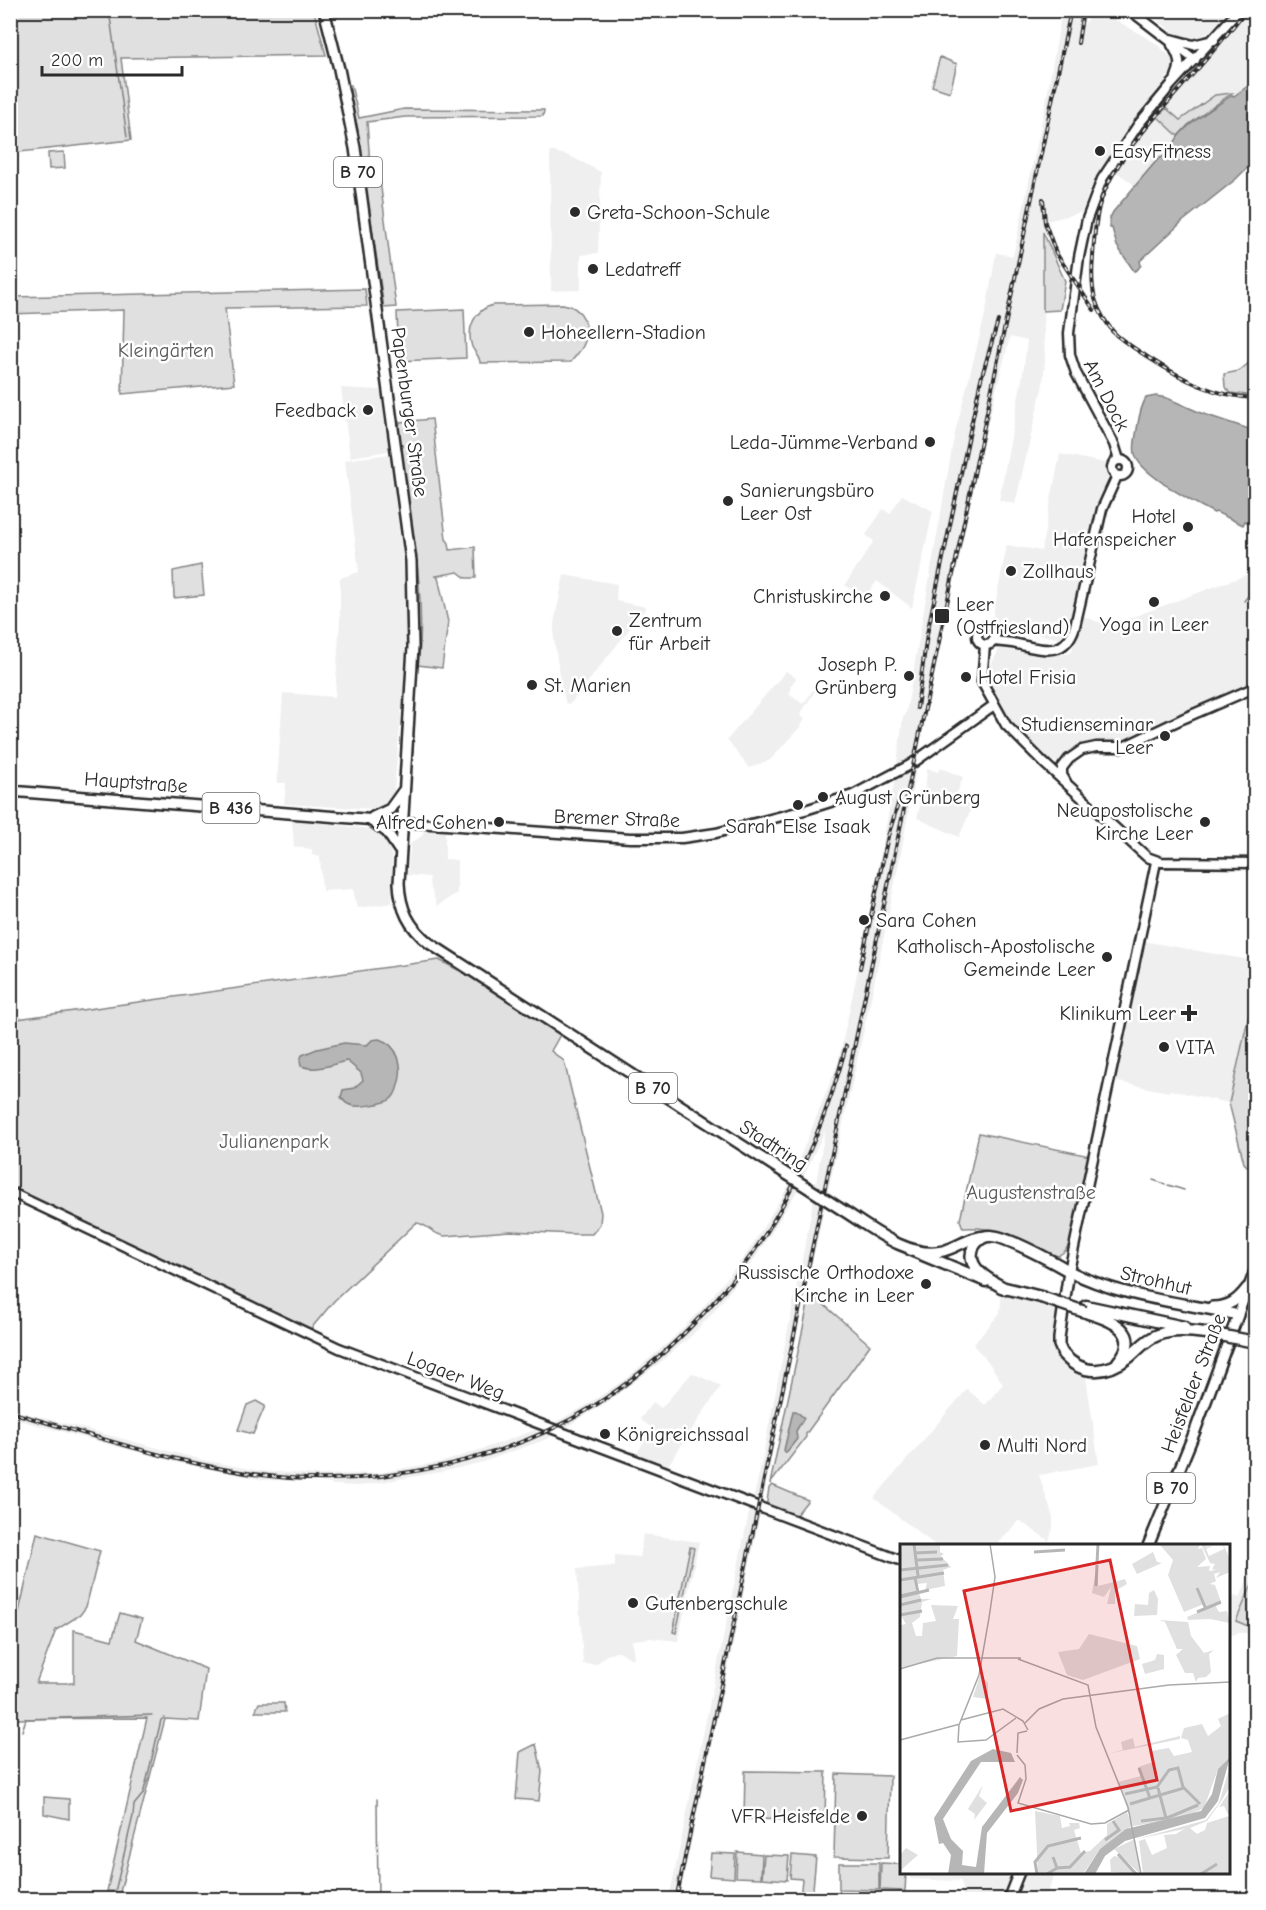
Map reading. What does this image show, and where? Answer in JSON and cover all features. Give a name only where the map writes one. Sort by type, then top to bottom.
[{"type":"highway","points":[[1006,1289],[980,1274],[972,1258],[977,1241],[989,1235],[1010,1242],[1070,1271]]},
{"type":"highway","name":"Stadtring","points":[[911,1250],[1006,1289],[1085,1309]]},
{"type":"highway","points":[[1085,1309],[1253,1342]]},
{"type":"highway","name":"B 70","points":[[1085,1309],[1117,1324],[1125,1332],[1127,1341],[1124,1353],[1108,1369]]},
{"type":"highway","points":[[1063,1354],[1082,1369],[1098,1371],[1120,1364],[1157,1335],[1182,1331],[1214,1334]]},
{"type":"main road","name":"Papenburger Straße","points":[[324,10],[355,148],[410,549],[414,618],[411,709],[402,822]]},
{"type":"main road","points":[[1130,10],[1195,60]]},
{"type":"main road","name":"Am Dock","points":[[1119,460],[1114,444],[1071,361],[1069,342],[1072,308],[1083,239],[1096,192],[1121,149],[1171,85],[1239,10]]},
{"type":"main road","points":[[1167,38],[1193,45],[1214,40]]},
{"type":"main road","points":[[1167,38],[1180,60],[1180,67],[1171,85]]},
{"type":"main road","name":"Am Dock","points":[[1119,460],[1126,462],[1129,470],[1124,476],[1117,476],[1113,472],[1112,468],[1119,460]]},
{"type":"main road","points":[[1117,476],[1102,508],[1074,632],[1067,642],[1055,649],[1042,650],[991,640],[982,682],[1010,730],[1055,769],[1066,783],[1147,857],[1156,862],[1256,863]]},
{"type":"main road","points":[[1055,769],[1082,750],[1096,747],[1123,747],[1256,687]]},
{"type":"main road","name":"Bremer Straße","points":[[402,822],[630,838],[682,838],[748,825],[853,795],[896,773],[994,705]]},
{"type":"main road","points":[[368,818],[390,809],[404,789]]},
{"type":"main road","name":"Hauptstraße","points":[[10,792],[402,822]]},
{"type":"main road","points":[[368,818],[387,832],[400,852]]},
{"type":"main road","name":"Stadtring","points":[[402,822],[400,900],[404,915],[422,937],[719,1131],[844,1211],[911,1250]]},
{"type":"main road","points":[[1063,1354],[1059,1338],[1070,1271],[1156,862]]},
{"type":"main road","name":"Logaer Weg","points":[[10,1192],[339,1348],[900,1560]]},
{"type":"main road","name":"B 70","points":[[911,1250],[933,1253],[971,1238],[989,1235]]},
{"type":"main road","name":"Heisfelder Straße","points":[[1148,1544],[1199,1421],[1256,1267]]},
{"type":"main road","name":"Strohhut","points":[[1070,1271],[1092,1282],[1114,1289],[1238,1316]]},
{"type":"main road","points":[[1191,1306],[1227,1306],[1237,1300],[1247,1288]]},
{"type":"main road","points":[[1008,1899],[1018,1874]]},
{"type":"shaded area","points":[[1062,11],[1085,11],[1084,24],[1094,11],[1100,11],[1154,42],[1172,58],[1172,71],[1120,141],[1090,189],[1082,212],[1047,221],[1049,231],[1043,232],[1045,360],[1043,384],[1015,504],[999,500],[1027,341],[1010,337],[982,446],[952,587],[873,989],[791,1358],[679,1899],[669,1899],[749,1513],[760,1470],[810,1219],[825,1130],[796,1193],[754,1260],[712,1314],[689,1338],[607,1402],[547,1439],[483,1462],[441,1472],[359,1486],[333,1485],[321,1481],[264,1480],[175,1462],[11,1418],[10,1409],[203,1460],[261,1471],[320,1475],[377,1473],[446,1461],[558,1421],[627,1378],[673,1338],[703,1307],[746,1255],[789,1185],[838,1063],[895,779],[903,717],[906,714],[954,437],[986,311],[996,253],[1013,256],[1045,107]]},
{"type":"shaded area","points":[[1145,11],[1229,11],[1209,32],[1197,38],[1186,38],[1173,32]]},
{"type":"shaded area","points":[[1244,11],[1255,11],[1255,81],[1188,125],[1174,141],[1169,152],[1158,159],[1136,186],[1114,170],[1173,93]]},
{"type":"shaded area","points":[[1255,81],[1255,160],[1236,179],[1182,222],[1140,261],[1141,265],[1134,271],[1117,246],[1112,228],[1110,228],[1110,218],[1113,212],[1188,127],[1206,112]]},
{"type":"shaded area","name":"Greta-Schoon-Schule","points":[[550,151],[570,156],[601,172],[598,253],[581,255],[581,290],[551,291]]},
{"type":"shaded area","points":[[341,388],[381,390],[389,451],[350,457]]},
{"type":"shaded area","points":[[1156,396],[1255,431],[1255,526],[1245,521],[1243,525],[1206,509],[1159,480],[1141,464],[1134,450],[1140,413],[1146,398]]},
{"type":"shaded area","points":[[389,454],[403,561],[406,624],[404,683],[394,791],[387,802],[374,809],[284,804],[286,783],[277,783],[283,693],[335,697],[340,578],[359,572],[345,460]]},
{"type":"shaded area","points":[[1060,454],[1110,464],[1069,635],[1065,640],[1002,627],[996,625],[992,620],[1007,545],[1041,551]]},
{"type":"shaded area","points":[[902,495],[933,511],[912,608],[877,581],[864,598],[845,585],[874,541],[866,535],[883,509],[890,514]]},
{"type":"shaded area","points":[[1255,574],[1255,681],[1128,743],[1087,745],[1058,763],[1049,760],[1011,721],[989,682],[988,671],[999,649],[1053,656],[1071,653],[1083,616],[1109,626],[1246,575]]},
{"type":"shaded area","points":[[564,575],[617,584],[616,601],[647,607],[571,703],[566,704],[554,639],[554,623]]},
{"type":"shaded area","points":[[786,671],[796,678],[790,687],[789,694],[803,704],[813,690],[815,691],[800,715],[805,719],[770,760],[749,768],[727,740]]},
{"type":"shaded area","points":[[927,768],[938,772],[940,768],[963,777],[955,798],[973,805],[959,837],[917,818]]},
{"type":"shaded area","points":[[292,820],[371,829],[380,834],[392,857],[392,903],[357,908],[353,889],[322,891],[320,857],[312,855],[312,849],[294,847]]},
{"type":"shaded area","points":[[424,824],[445,825],[445,859],[457,860],[457,893],[437,906],[429,883],[430,877],[407,875],[411,843],[423,835]]},
{"type":"shaded area","name":"Klinikum Leer","points":[[1142,941],[1255,961],[1255,995],[1229,1103],[1113,1081]]},
{"type":"shaded area","points":[[379,1039],[391,1046],[400,1064],[400,1078],[396,1092],[392,1098],[384,1102],[357,1106],[344,1101],[341,1097],[343,1090],[354,1088],[363,1080],[361,1073],[347,1061],[318,1068],[301,1066],[302,1055],[317,1049],[344,1043],[367,1045],[372,1040]]},
{"type":"shaded area","points":[[1002,1288],[1063,1306],[1059,1344],[1085,1370],[1099,1464],[1039,1475],[1053,1517],[1053,1528],[1049,1541],[1019,1520],[998,1544],[934,1544],[874,1498],[967,1389],[985,1405],[1003,1384],[987,1360],[973,1345],[1000,1313]]},
{"type":"shaded area","points":[[692,1373],[721,1386],[667,1467],[636,1455],[652,1428],[640,1419],[653,1402],[661,1408]]},
{"type":"shaded area","points":[[793,1411],[804,1418],[796,1431],[797,1439],[786,1453],[784,1450]]},
{"type":"shaded area","name":"Gutenbergschule","points":[[643,1534],[699,1542],[678,1641],[651,1638],[632,1640],[634,1658],[621,1652],[615,1652],[605,1656],[597,1664],[583,1664],[577,1569],[615,1566],[615,1555],[640,1557]]},
{"type":"shaded area","points":[[1249,1574],[1255,1576],[1256,1628],[1253,1633],[1237,1633],[1230,1636],[1230,1595],[1240,1598]]},
{"type":"shaded area","points":[[910,1874],[1055,1874],[1045,1900],[1025,1899],[1007,1893],[1004,1899],[963,1899],[961,1881],[910,1879]]},
{"type":"green space","points":[[10,11],[314,11],[326,55],[121,58],[131,140],[11,153]]},
{"type":"green space","points":[[940,57],[957,64],[950,92],[932,86]]},
{"type":"green space","points":[[348,85],[351,85],[359,118],[404,109],[544,110],[543,116],[405,117],[367,122],[371,180],[380,180],[396,307],[384,308],[357,126]]},
{"type":"green space","points":[[1232,93],[1188,125],[1178,136],[1158,117],[1166,108],[1180,120],[1215,95]]},
{"type":"green space","points":[[64,152],[65,168],[49,169],[48,153]]},
{"type":"green space","points":[[1043,232],[1065,281],[1060,310],[1043,311]]},
{"type":"green space","name":"Kleingärten","points":[[365,289],[367,306],[225,308],[234,384],[122,394],[124,310],[11,314],[11,297]]},
{"type":"green space","name":"Hoheellern-Stadion","points":[[563,304],[576,309],[586,325],[586,339],[571,362],[480,363],[472,347],[470,334],[473,321],[481,311],[493,305]]},
{"type":"green space","points":[[464,309],[466,358],[399,361],[397,312]]},
{"type":"green space","points":[[1255,358],[1255,396],[1231,393],[1225,387],[1224,374],[1239,371]]},
{"type":"green space","points":[[432,419],[446,539],[450,550],[475,547],[476,578],[466,578],[458,572],[436,576],[448,622],[442,668],[418,665],[420,607],[418,578],[398,432],[400,422]]},
{"type":"green space","points":[[201,565],[204,595],[174,598],[173,571]]},
{"type":"green space","name":"Julianenpark","points":[[439,960],[498,991],[561,1033],[551,1051],[564,1061],[601,1213],[600,1224],[592,1234],[510,1231],[445,1236],[416,1223],[334,1301],[308,1332],[11,1188],[10,1020]]},
{"type":"green space","points":[[1255,988],[1255,1171],[1244,1163],[1229,1103]]},
{"type":"green space","name":"Augustenstraße","points":[[979,1133],[1090,1156],[1072,1239],[1065,1251],[1058,1256],[1002,1233],[978,1228],[963,1228],[960,1220]]},
{"type":"green space","points":[[810,1295],[870,1345],[770,1484]]},
{"type":"green space","points":[[256,1401],[265,1406],[253,1434],[238,1430],[247,1405]]},
{"type":"green space","points":[[772,1485],[808,1500],[792,1520],[766,1508],[769,1488]]},
{"type":"green space","points":[[37,1533],[100,1551],[86,1607],[80,1615],[56,1630],[36,1683],[74,1683],[74,1630],[112,1640],[120,1613],[142,1619],[136,1640],[206,1669],[199,1721],[165,1719],[120,1892],[107,1891],[147,1718],[11,1719],[11,1647]]},
{"type":"green space","points":[[690,1547],[694,1548],[676,1633],[673,1632]]},
{"type":"green space","points":[[1254,1580],[1256,1623],[1253,1628],[1236,1621]]},
{"type":"green space","points":[[259,1703],[284,1703],[285,1712],[255,1712]]},
{"type":"green space","points":[[536,1744],[542,1771],[539,1801],[516,1799],[520,1752]]},
{"type":"green space","points":[[745,1771],[826,1772],[825,1820],[744,1819]]},
{"type":"green space","name":"VFR Heisfelde","points":[[836,1774],[890,1776],[888,1858],[834,1857]]},
{"type":"green space","points":[[44,1797],[69,1799],[69,1819],[44,1814]]},
{"type":"green space","points":[[737,1852],[762,1854],[761,1878],[736,1877]]},
{"type":"green space","points":[[711,1853],[735,1854],[734,1878],[709,1876]]},
{"type":"green space","points":[[764,1855],[789,1856],[787,1880],[762,1878]]},
{"type":"green space","points":[[792,1855],[816,1857],[812,1899],[800,1899],[802,1879],[790,1878]]},
{"type":"green space","name":"VFR Heisfelde","points":[[839,1863],[879,1863],[879,1890],[839,1889]]},
{"type":"green space","name":"VFR Heisfelde","points":[[881,1863],[900,1864],[900,1874],[906,1874],[905,1891],[880,1890]]},
{"type":"waterway","points":[[109,10],[127,137]]},
{"type":"waterway","points":[[1244,601],[1256,586]]},
{"type":"waterway","points":[[1153,1180],[1165,1184]]},
{"type":"waterway","points":[[1168,1185],[1184,1190]]},
{"type":"waterway","points":[[22,1731],[26,1719],[152,1715]]},
{"type":"waterway","points":[[115,1892],[134,1805],[143,1794],[161,1720],[164,1718]]},
{"type":"waterway","points":[[10,1719],[19,1719]]},
{"type":"waterway","points":[[377,1799],[378,1900]]},
{"type":"railway","points":[[676,1900],[1071,10]]},
{"type":"railway","points":[[1078,43],[1083,10]]},
{"type":"railway","points":[[1117,336],[1103,317],[1093,290],[1094,236],[1100,203],[1115,170],[1136,140],[1246,10]]},
{"type":"railway","points":[[1043,199],[1045,223],[1056,253],[1094,310]]},
{"type":"railway","points":[[917,708],[927,634],[981,379],[998,321]]},
{"type":"railway","points":[[1112,331],[1149,358],[1187,380],[1227,394],[1256,398]]},
{"type":"railway","points":[[860,968],[888,836],[899,801]]},
{"type":"railway","points":[[10,1412],[184,1461],[289,1478],[328,1479],[407,1473],[447,1465],[524,1441],[594,1406],[644,1370],[690,1327],[733,1280],[768,1230],[804,1164],[832,1094],[846,1046]]},
{"type":"place","name":"EasyFitness","points":[[1100,151]]},
{"type":"place","name":"Greta-Schoon-Schule","points":[[575,212]]},
{"type":"place","name":"Ledatreff","points":[[593,269]]},
{"type":"place","name":"Hoheellern-Stadion","points":[[529,332]]},
{"type":"place","name":"Feedback","points":[[368,410]]},
{"type":"place","name":"Leda-Jümme-Verband","points":[[930,442]]},
{"type":"place","name":"Sanierungsbüro Leer Ost","points":[[728,501]]},
{"type":"place","name":"Hotel Hafenspeicher","points":[[1188,527]]},
{"type":"place","name":"Zollhaus","points":[[1011,571]]},
{"type":"place","name":"Christuskirche","points":[[885,596]]},
{"type":"place","name":"Yoga in Leer","points":[[1154,602]]},
{"type":"place","name":"Leer (Ostfriesland)","points":[[942,616]]},
{"type":"place","name":"Zentrum für Arbeit","points":[[617,631]]},
{"type":"place","name":"Joseph P. Grünberg","points":[[909,676]]},
{"type":"place","name":"Hotel Frisia","points":[[966,677]]},
{"type":"place","name":"St. Marien","points":[[532,685]]},
{"type":"place","name":"Studienseminar Leer","points":[[1165,736]]},
{"type":"place","name":"August Grünberg","points":[[823,797]]},
{"type":"place","name":"Sarah Else Isaak","points":[[798,805]]},
{"type":"place","name":"Alfred Cohen","points":[[499,822]]},
{"type":"place","name":"Neuapostolische Kirche Leer","points":[[1205,822]]},
{"type":"place","name":"Sara Cohen","points":[[864,920]]},
{"type":"place","name":"Katholisch-Apostolische Gemeinde Leer","points":[[1107,957]]},
{"type":"place","name":"Klinikum Leer","points":[[1189,1013]]},
{"type":"place","name":"VITA","points":[[1164,1047]]},
{"type":"place","name":"Russische Orthodoxe Kirche in Leer","points":[[926,1284]]},
{"type":"place","name":"Königreichssaal","points":[[605,1434]]},
{"type":"place","name":"Multi Nord","points":[[985,1445]]},
{"type":"place","name":"Gutenbergschule","points":[[633,1603]]},
{"type":"place","name":"VFR Heisfelde","points":[[862,1816]]}]
